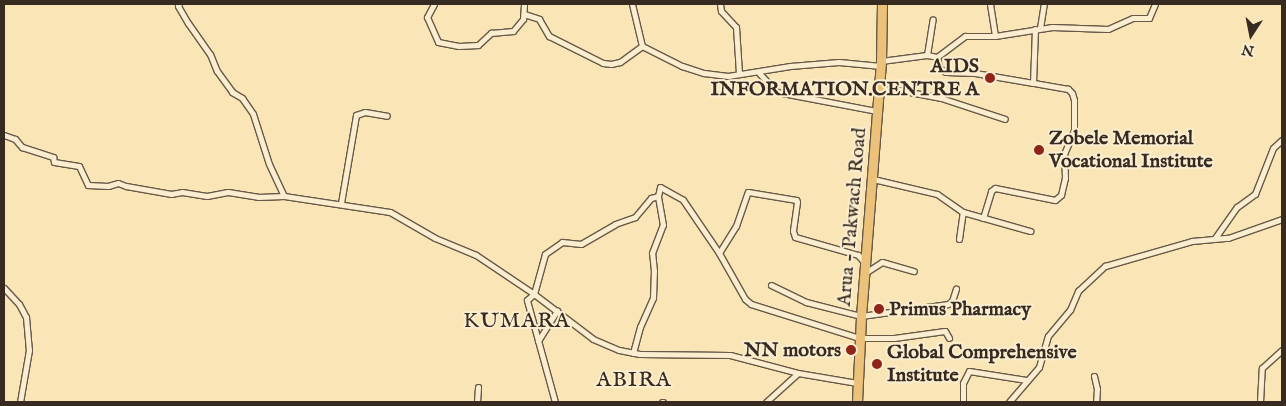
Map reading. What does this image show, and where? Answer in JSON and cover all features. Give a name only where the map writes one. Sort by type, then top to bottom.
[{"type":"main road","name":"Arua - Pakwach Road","points":[[857,402],[859,338],[880,89],[882,4]]},
{"type":"street","points":[[179,4],[178,6],[210,54],[217,71],[232,92],[242,98],[253,114],[269,164],[284,196]]},
{"type":"street","points":[[434,4],[427,17],[438,42],[459,46],[478,45],[491,33],[513,31],[521,24],[524,4]]},
{"type":"street","points":[[632,4],[642,46]]},
{"type":"street","points":[[720,4],[721,11],[736,27],[739,74]]},
{"type":"street","points":[[990,4],[995,36]]},
{"type":"street","points":[[1033,83],[1038,29],[1044,4]]},
{"type":"street","points":[[937,57],[964,36],[995,36],[1038,29],[1108,29],[1133,18],[1149,18],[1155,4]]},
{"type":"street","points":[[524,14],[539,19],[548,36],[603,62],[620,62],[642,46]]},
{"type":"street","points":[[928,55],[933,19]]},
{"type":"street","points":[[642,46],[682,66],[704,73],[728,76],[790,66],[839,62],[881,64],[928,55],[937,57]]},
{"type":"street","points":[[937,57],[939,68],[946,72],[976,73],[1068,89],[1072,93],[1074,100],[1074,131],[1064,154],[1065,178],[1061,194],[1055,200],[995,188],[991,192],[983,218]]},
{"type":"street","points":[[759,72],[777,92],[878,111]]},
{"type":"street","points":[[880,89],[898,90],[941,98],[1005,119]]},
{"type":"street","points":[[341,203],[356,115],[364,112],[388,116]]},
{"type":"street","points":[[4,135],[15,139],[22,147],[53,157],[54,162],[79,166],[88,185],[108,186],[118,183],[171,194],[182,192],[207,196],[228,192],[258,197],[284,196],[341,203],[391,213],[435,238],[476,256],[534,294],[593,339],[615,348],[633,353],[723,354],[798,373],[857,383]]},
{"type":"street","points":[[1215,238],[1230,214],[1255,194],[1274,148],[1282,140]]},
{"type":"street","points":[[873,179],[937,194],[963,212],[1030,231]]},
{"type":"street","points":[[633,353],[640,326],[653,298],[654,272],[652,253],[663,225],[658,196],[660,187],[680,197],[719,253],[742,294],[751,304],[859,338],[894,338],[944,331],[947,332],[949,338]]},
{"type":"street","points":[[719,253],[736,226],[748,192],[796,200],[793,232],[795,237],[858,255],[865,268],[882,262],[914,271]]},
{"type":"street","points":[[555,402],[527,300],[534,294],[545,254],[562,242],[577,244],[584,242],[615,224],[635,217],[651,198],[658,196]]},
{"type":"street","points":[[959,239],[963,212]]},
{"type":"street","points":[[1009,402],[1040,364],[1048,336],[1070,310],[1076,296],[1085,283],[1106,265],[1192,240],[1228,238],[1282,219]]},
{"type":"street","points":[[770,285],[806,302],[861,316],[948,304],[952,301],[956,289]]},
{"type":"street","points":[[4,288],[19,304],[26,317],[29,350],[20,402]]},
{"type":"street","points":[[538,341],[556,310]]},
{"type":"street","points":[[1260,402],[1262,368],[1282,350]]},
{"type":"street","points":[[963,402],[963,384],[969,372],[1026,380]]},
{"type":"street","points":[[766,402],[798,373]]},
{"type":"street","points":[[1094,376],[1097,389],[1096,402]]},
{"type":"street","points":[[477,402],[478,387]]},
{"type":"place","name":"AIDS INFORMATION.CENTRE A","points":[[990,78]]},
{"type":"place","name":"Zobele Memorial Vocational Institute","points":[[1039,150]]},
{"type":"place","name":"Primus Pharmacy","points":[[879,309]]},
{"type":"place","name":"NN motors","points":[[851,350]]},
{"type":"place","name":"Global Comprehensive Institute","points":[[877,364]]},
{"type":"district","name":"KUMARA","points":[[517,322]]},
{"type":"district","name":"ABIRA","points":[[634,381]]}]
